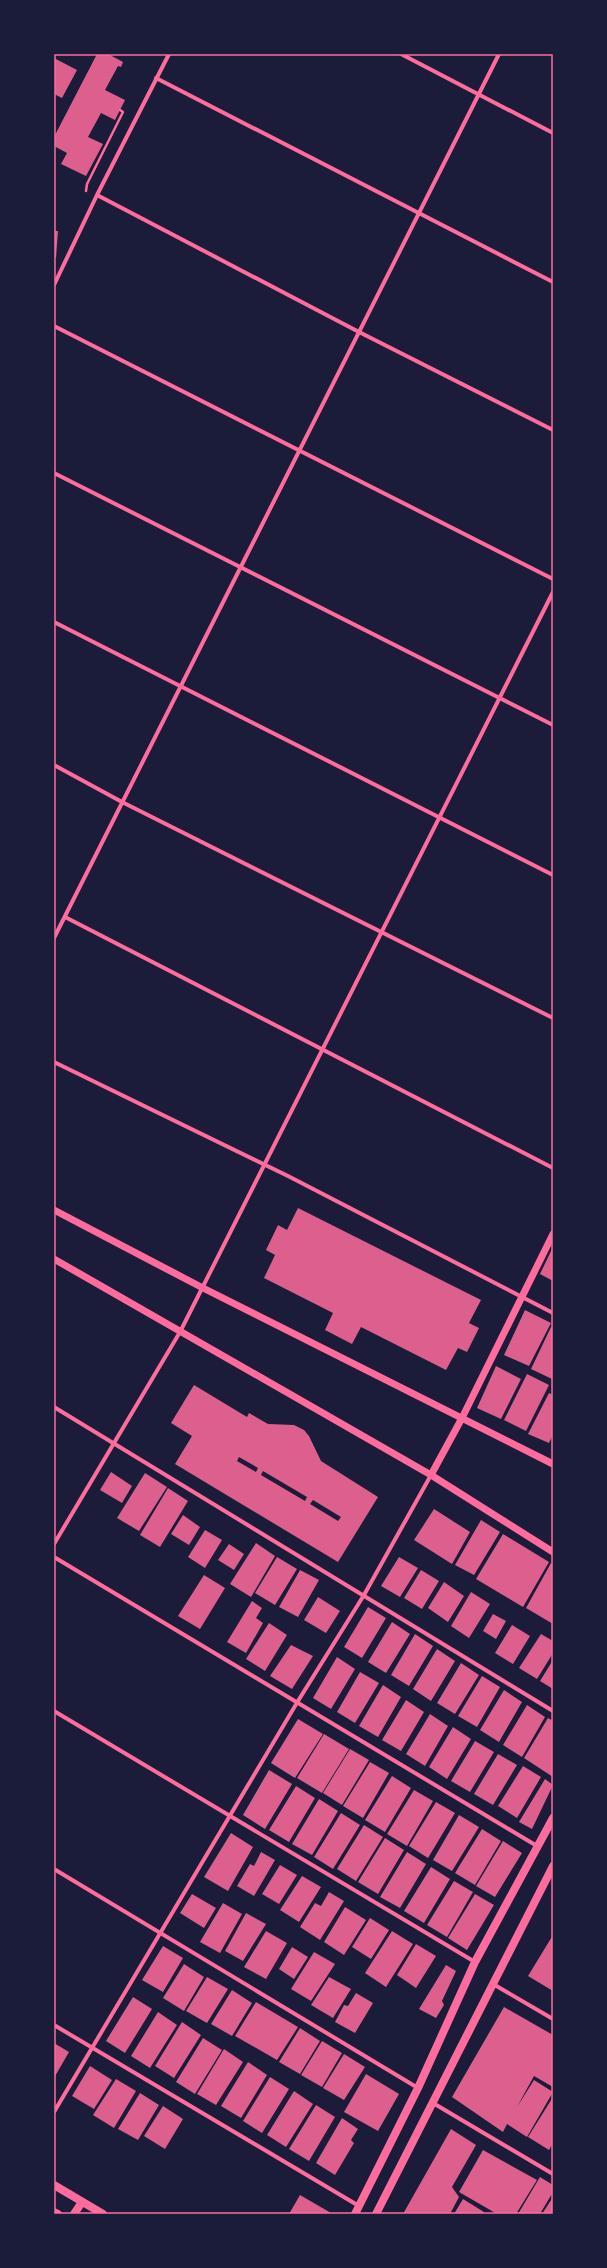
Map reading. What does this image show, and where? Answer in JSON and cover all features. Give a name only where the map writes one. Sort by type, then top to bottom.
[{"type":"main road","points":[[355,2214],[418,2088],[475,1962],[553,1818]]},
{"type":"main road","points":[[376,2214],[553,1867]]},
{"type":"main road","points":[[54,2185],[103,2214]]},
{"type":"main road","points":[[74,2214],[82,2202]]},
{"type":"main road","points":[[54,2212],[58,2214]]},
{"type":"street","points":[[54,285],[96,195],[169,54]]},
{"type":"street","points":[[401,54],[553,133]]},
{"type":"street","points":[[54,938],[499,54]]},
{"type":"street","points":[[156,78],[553,282]]},
{"type":"street","points":[[96,195],[359,332],[553,430]]},
{"type":"street","points":[[54,326],[553,579]]},
{"type":"street","points":[[54,473],[553,725]]},
{"type":"street","points":[[54,1544],[180,1332],[201,1287],[553,592]]},
{"type":"street","points":[[54,622],[553,875]]},
{"type":"street","points":[[54,765],[122,802],[380,933],[553,1018]]},
{"type":"street","points":[[64,917],[553,1168]]},
{"type":"street","points":[[54,1062],[263,1165],[553,1313]]},
{"type":"street","points":[[54,1210],[201,1287],[553,1464]]},
{"type":"street","points":[[54,2112],[160,1932],[364,1595],[462,1418],[553,1234]]},
{"type":"street","points":[[54,1259],[431,1475],[553,1552]]},
{"type":"street","points":[[54,1407],[553,1711]]},
{"type":"street","points":[[54,1557],[538,1847]]},
{"type":"street","points":[[54,1711],[475,1962]]},
{"type":"street","points":[[54,1869],[418,2088]]},
{"type":"street","points":[[494,1984],[553,2019]]},
{"type":"street","points":[[54,2025],[359,2206]]},
{"type":"street","points":[[433,2103],[553,2174]]},
{"type":"building","points":[[97,54],[108,54],[123,62],[121,67],[118,66],[105,90],[125,100],[115,120],[101,113],[88,137],[103,144],[86,176],[61,164],[67,153],[54,146],[54,137]]},
{"type":"building","points":[[54,58],[77,70],[62,98],[54,94]]},
{"type":"building","points":[[54,231],[58,231],[56,258],[54,257]]},
{"type":"building","points":[[298,1208],[481,1300],[469,1323],[479,1328],[467,1352],[458,1348],[446,1370],[361,1327],[352,1344],[325,1330],[333,1313],[264,1278],[275,1255],[266,1250],[278,1225],[287,1230]]},
{"type":"building","points":[[552,1249],[553,1250],[553,1281],[540,1274]]},
{"type":"building","points":[[525,1310],[551,1323],[529,1366],[504,1355]]},
{"type":"building","points":[[551,1327],[553,1329],[552,1379],[531,1369]]},
{"type":"building","points":[[496,1366],[521,1379],[501,1419],[477,1408]]},
{"type":"building","points":[[527,1374],[549,1385],[526,1431],[504,1420]]},
{"type":"building","points":[[194,1385],[247,1417],[249,1413],[268,1424],[294,1425],[304,1430],[309,1436],[321,1461],[378,1497],[338,1562],[175,1464],[192,1436],[171,1423]],"holes":[[[239,1457],[258,1468],[256,1472],[237,1461]],[[263,1471],[307,1497],[305,1501],[261,1475]],[[313,1500],[341,1517],[338,1521],[310,1504]]]},
{"type":"building","points":[[549,1393],[553,1395],[553,1434],[549,1443],[528,1434]]},
{"type":"building","points":[[111,1472],[132,1486],[122,1503],[100,1490]]},
{"type":"building","points":[[145,1473],[167,1487],[139,1531],[117,1518]]},
{"type":"building","points":[[168,1488],[188,1501],[160,1547],[140,1535]]},
{"type":"building","points":[[434,1509],[470,1532],[452,1564],[414,1540]]},
{"type":"building","points":[[183,1515],[200,1527],[189,1545],[171,1534]]},
{"type":"building","points":[[481,1520],[500,1532],[474,1575],[455,1565]]},
{"type":"building","points":[[205,1530],[222,1540],[205,1568],[188,1557]]},
{"type":"building","points":[[503,1534],[549,1562],[523,1607],[476,1579]]},
{"type":"building","points":[[256,1543],[275,1556],[251,1597],[230,1584]]},
{"type":"building","points":[[229,1544],[244,1554],[234,1570],[218,1560]]},
{"type":"building","points":[[277,1557],[297,1569],[275,1605],[255,1593]]},
{"type":"building","points":[[399,1557],[418,1568],[400,1597],[381,1586]]},
{"type":"building","points":[[551,1563],[553,1564],[553,1624],[526,1608]]},
{"type":"building","points":[[300,1570],[319,1580],[298,1617],[279,1607]]},
{"type":"building","points":[[421,1570],[439,1581],[422,1609],[404,1598]]},
{"type":"building","points":[[204,1575],[225,1588],[200,1629],[178,1616]]},
{"type":"building","points":[[444,1582],[464,1596],[448,1622],[428,1608]]},
{"type":"building","points":[[471,1592],[490,1604],[469,1638],[451,1626]]},
{"type":"building","points":[[318,1597],[340,1611],[326,1633],[304,1620]]},
{"type":"building","points":[[252,1601],[262,1608],[256,1618],[263,1623],[246,1653],[227,1642]]},
{"type":"building","points":[[368,1607],[386,1618],[362,1658],[344,1647]]},
{"type":"building","points":[[493,1614],[506,1621],[496,1639],[483,1631]]},
{"type":"building","points":[[392,1622],[410,1634],[386,1673],[368,1662]]},
{"type":"building","points":[[269,1623],[287,1635],[265,1671],[246,1659]]},
{"type":"building","points":[[512,1625],[530,1636],[513,1664],[495,1653]]},
{"type":"building","points":[[415,1634],[433,1646],[409,1686],[391,1675]]},
{"type":"building","points":[[541,1634],[553,1641],[553,1653],[537,1679],[519,1668]]},
{"type":"building","points":[[291,1645],[313,1656],[292,1689],[270,1676]]},
{"type":"building","points":[[437,1649],[455,1661],[431,1701],[413,1689]]},
{"type":"building","points":[[337,1657],[355,1669],[331,1709],[313,1698]]},
{"type":"building","points":[[553,1660],[553,1689],[540,1681]]},
{"type":"building","points":[[461,1663],[479,1675],[455,1714],[437,1703]]},
{"type":"building","points":[[360,1672],[379,1683],[355,1723],[337,1712]]},
{"type":"building","points":[[482,1676],[500,1687],[477,1727],[458,1716]]},
{"type":"building","points":[[383,1685],[401,1697],[378,1737],[359,1726]]},
{"type":"building","points":[[504,1690],[522,1702],[499,1742],[480,1730]]},
{"type":"building","points":[[406,1700],[424,1712],[401,1751],[382,1740]]},
{"type":"building","points":[[527,1705],[545,1717],[522,1757],[503,1745]]},
{"type":"building","points":[[430,1714],[448,1726],[425,1766],[406,1754]]},
{"type":"building","points":[[548,1718],[553,1721],[553,1777],[524,1758]]},
{"type":"building","points":[[298,1719],[323,1734],[295,1778],[271,1763]]},
{"type":"building","points":[[453,1727],[471,1739],[447,1779],[429,1767]]},
{"type":"building","points":[[324,1734],[349,1749],[322,1793],[297,1778]]},
{"type":"building","points":[[475,1741],[494,1752],[470,1792],[451,1781]]},
{"type":"building","points":[[350,1749],[369,1760],[342,1805],[323,1793]]},
{"type":"building","points":[[498,1754],[517,1765],[493,1805],[474,1794]]},
{"type":"building","points":[[370,1762],[389,1773],[363,1818],[343,1806]]},
{"type":"building","points":[[523,1766],[541,1777],[517,1818],[498,1806]]},
{"type":"building","points":[[269,1770],[292,1784],[265,1829],[243,1815]]},
{"type":"building","points":[[392,1776],[411,1788],[385,1832],[365,1820]]},
{"type":"building","points":[[545,1779],[553,1785],[532,1829],[519,1822]]},
{"type":"building","points":[[296,1786],[315,1798],[289,1842],[269,1830]]},
{"type":"building","points":[[414,1790],[433,1801],[407,1846],[387,1834]]},
{"type":"building","points":[[319,1799],[338,1811],[312,1855],[292,1844]]},
{"type":"building","points":[[436,1802],[455,1813],[428,1858],[409,1846]]},
{"type":"building","points":[[341,1813],[360,1825],[333,1869],[314,1857]]},
{"type":"building","points":[[459,1815],[479,1827],[452,1871],[433,1860]]},
{"type":"building","points":[[364,1825],[383,1837],[356,1881],[337,1869]]},
{"type":"building","points":[[482,1829],[501,1841],[475,1885],[455,1873]]},
{"type":"building","points":[[231,1833],[253,1847],[228,1891],[204,1877]]},
{"type":"building","points":[[385,1838],[404,1850],[378,1894],[358,1882]]},
{"type":"building","points":[[503,1841],[522,1853],[495,1897],[476,1886]]},
{"type":"building","points":[[261,1852],[275,1860],[254,1896],[237,1886],[250,1864],[254,1866]]},
{"type":"building","points":[[407,1852],[426,1864],[400,1908],[380,1897]]},
{"type":"building","points":[[280,1865],[297,1875],[279,1904],[262,1894]]},
{"type":"building","points":[[431,1867],[450,1879],[424,1923],[404,1911]]},
{"type":"building","points":[[302,1876],[321,1887],[299,1922],[280,1910]]},
{"type":"building","points":[[454,1881],[473,1892],[447,1937],[427,1925]]},
{"type":"building","points":[[329,1892],[344,1901],[320,1940],[300,1927],[315,1903],[321,1906]]},
{"type":"building","points":[[192,1894],[216,1908],[204,1928],[180,1913]]},
{"type":"building","points":[[475,1894],[494,1905],[467,1950],[448,1938]]},
{"type":"building","points":[[223,1903],[242,1914],[220,1953],[200,1942]]},
{"type":"building","points":[[345,1907],[366,1920],[344,1955],[324,1942]]},
{"type":"building","points":[[246,1913],[266,1924],[243,1961],[225,1951]]},
{"type":"building","points":[[370,1918],[389,1930],[371,1959],[352,1947]]},
{"type":"building","points":[[266,1931],[287,1943],[266,1979],[244,1967]]},
{"type":"building","points":[[392,1931],[413,1944],[386,1987],[365,1973]]},
{"type":"building","points":[[553,1935],[553,1991],[528,1976]]},
{"type":"building","points":[[416,1944],[436,1956],[416,1988],[397,1975]]},
{"type":"building","points":[[163,1946],[183,1958],[163,1992],[142,1980]]},
{"type":"building","points":[[292,1947],[308,1957],[294,1979],[279,1969]]},
{"type":"building","points":[[314,1952],[335,1964],[311,2001],[291,1989]]},
{"type":"building","points":[[184,1964],[204,1977],[184,2011],[163,1998]]},
{"type":"building","points":[[446,1965],[456,1971],[442,2001],[444,2005],[436,2018],[419,2009]]},
{"type":"building","points":[[207,1977],[228,1989],[207,2023],[186,2011]]},
{"type":"building","points":[[329,1977],[351,1989],[333,2018],[311,2005]]},
{"type":"building","points":[[232,1990],[252,2003],[232,2036],[211,2024]]},
{"type":"building","points":[[356,1993],[373,2003],[355,2033],[335,2022],[344,2005],[348,2006]]},
{"type":"building","points":[[133,1997],[152,2009],[125,2053],[106,2041]]},
{"type":"building","points":[[256,2002],[298,2027],[277,2060],[235,2036]]},
{"type":"building","points":[[504,2007],[553,2035],[553,2087],[534,2076],[517,2107],[534,2080],[553,2092],[527,2137],[507,2124],[503,2132],[452,2097]]},
{"type":"building","points":[[158,2012],[177,2025],[150,2068],[131,2056]]},
{"type":"building","points":[[182,2022],[201,2035],[174,2078],[155,2066]]},
{"type":"building","points":[[300,2028],[320,2041],[300,2074],[279,2062]]},
{"type":"building","points":[[203,2038],[222,2050],[195,2094],[176,2082]]},
{"type":"building","points":[[322,2041],[342,2053],[322,2087],[301,2075]]},
{"type":"building","points":[[54,2043],[69,2052],[54,2078]]},
{"type":"building","points":[[224,2049],[243,2062],[216,2105],[197,2094]]},
{"type":"building","points":[[344,2054],[365,2067],[344,2100],[323,2088]]},
{"type":"building","points":[[248,2062],[267,2075],[241,2118],[221,2106]]},
{"type":"building","points":[[90,2066],[112,2080],[94,2109],[72,2096]]},
{"type":"building","points":[[366,2074],[399,2094],[378,2131],[344,2112]]},
{"type":"building","points":[[270,2077],[289,2089],[262,2133],[243,2121]]},
{"type":"building","points":[[116,2079],[136,2091],[114,2128],[93,2115]]},
{"type":"building","points":[[294,2091],[313,2104],[286,2147],[267,2135]]},
{"type":"building","points":[[140,2093],[159,2105],[138,2140],[118,2129]]},
{"type":"building","points":[[553,2097],[553,2143],[549,2150],[528,2137]]},
{"type":"building","points":[[316,2105],[335,2117],[309,2161],[289,2149]]},
{"type":"building","points":[[163,2106],[183,2119],[165,2149],[144,2136]]},
{"type":"building","points":[[342,2118],[358,2129],[351,2140],[354,2143],[335,2175],[316,2163]]},
{"type":"building","points":[[451,2129],[476,2145],[452,2187],[459,2197],[450,2214],[403,2214]]},
{"type":"building","points":[[483,2150],[537,2180],[516,2214],[497,2214],[459,2192]]},
{"type":"building","points":[[540,2177],[553,2185],[553,2192],[540,2214],[518,2214]]},
{"type":"building","points":[[300,2195],[331,2213],[289,2214]]},
{"type":"building","points":[[553,2197],[553,2214],[542,2214]]},
{"type":"building","points":[[463,2199],[484,2212],[482,2214],[454,2214]]}]
